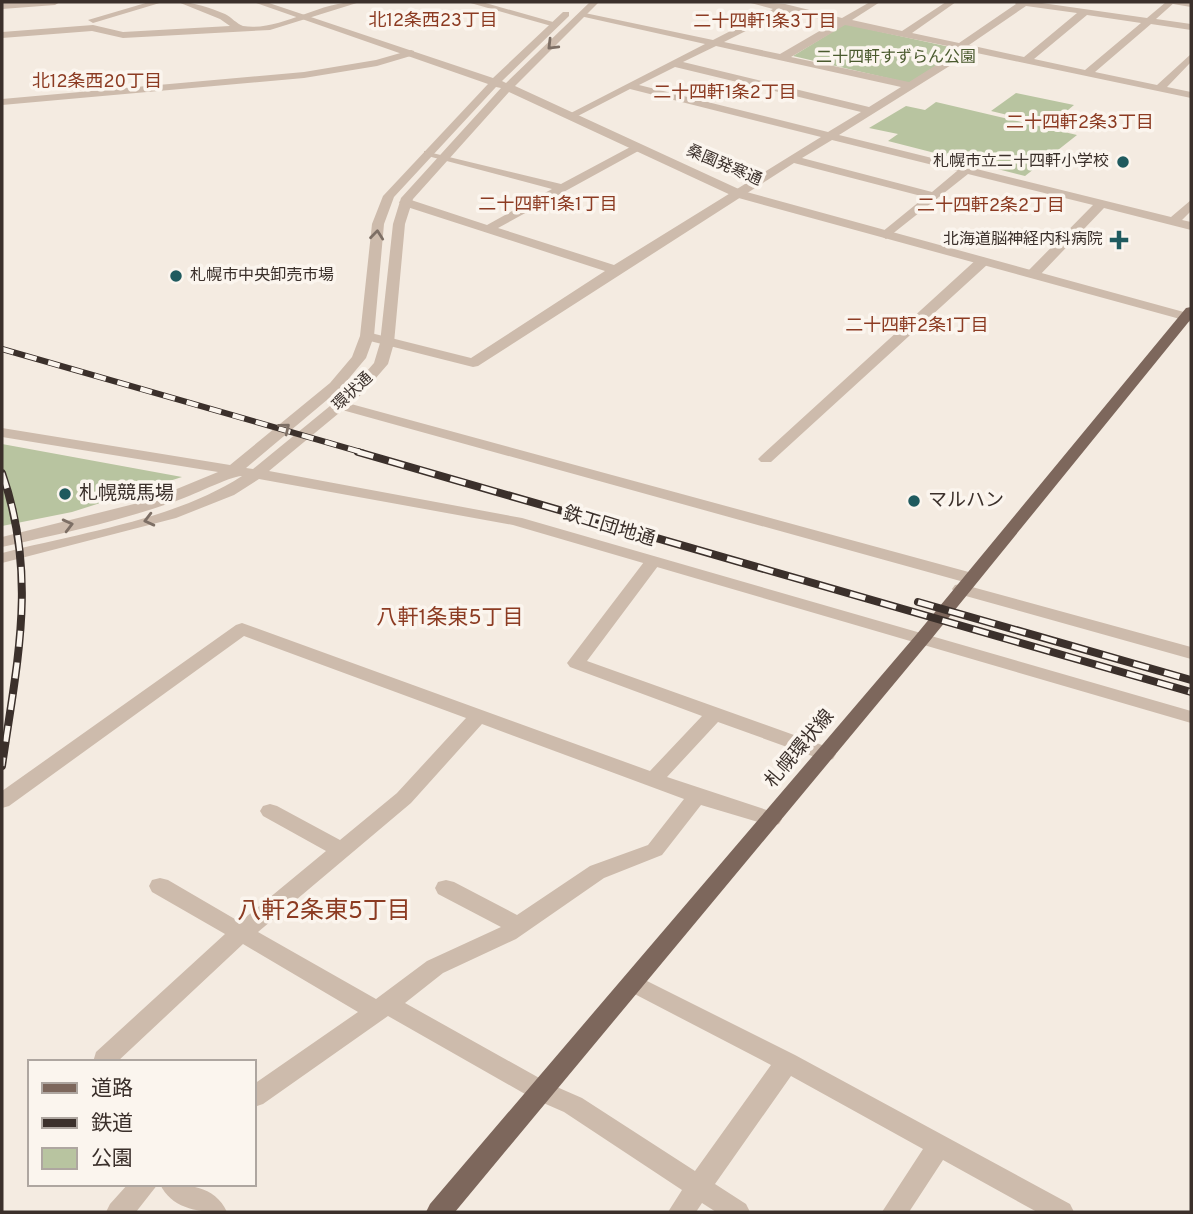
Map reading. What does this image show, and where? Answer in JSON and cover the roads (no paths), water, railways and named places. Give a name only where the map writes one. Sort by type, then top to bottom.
[{"type":"main road","name":"札幌環状線","points":[[439,1212],[772,819],[1189,315]]},
{"type":"street","points":[[2,6],[55,2]]},
{"type":"street","points":[[2,35],[93,19],[158,2]]},
{"type":"street","points":[[182,2],[223,17],[240,29]]},
{"type":"street","name":"桑園発寒通","points":[[258,2],[502,84],[739,194],[1189,315]]},
{"type":"street","points":[[93,19],[101,32],[123,35],[240,29],[270,27],[355,2]]},
{"type":"street","points":[[472,2],[555,24]]},
{"type":"street","name":"環状通","points":[[2,542],[165,500],[203,486],[232,471],[349,373],[359,358],[367,336],[381,212],[389,196],[428,153],[595,2]]},
{"type":"street","points":[[751,2],[1191,95]]},
{"type":"street","points":[[570,116],[794,2]]},
{"type":"street","points":[[783,57],[876,2]]},
{"type":"street","points":[[904,34],[952,2]]},
{"type":"street","points":[[1018,2],[1191,27]]},
{"type":"street","points":[[367,336],[473,363],[615,270],[911,86],[1025,2]]},
{"type":"street","points":[[1087,73],[1171,2]]},
{"type":"street","points":[[1176,2],[1191,4]]},
{"type":"street","name":"環状通","points":[[2,558],[170,515],[228,492],[257,474],[371,377],[381,364],[387,343],[399,224],[405,202],[447,156],[502,84],[571,9]]},
{"type":"street","points":[[1026,60],[1086,12]]},
{"type":"street","points":[[583,14],[911,86]]},
{"type":"street","points":[[2,102],[304,75],[377,63],[411,54]]},
{"type":"street","points":[[1160,89],[1191,57]]},
{"type":"street","points":[[673,63],[872,111]]},
{"type":"street","points":[[629,86],[1191,226]]},
{"type":"street","points":[[488,229],[638,147]]},
{"type":"street","points":[[428,153],[562,188]]},
{"type":"street","points":[[794,160],[933,196]]},
{"type":"street","points":[[887,235],[965,170]]},
{"type":"street","points":[[405,202],[615,270]]},
{"type":"street","points":[[1033,274],[1101,204]]},
{"type":"street","points":[[1174,222],[1191,204]]},
{"type":"street","points":[[766,459],[983,261]]},
{"type":"street","points":[[340,405],[965,583],[1191,653]]},
{"type":"street","name":"鉄工団地通","points":[[2,432],[257,474],[516,521],[1191,717]]},
{"type":"street","points":[[653,562],[576,663],[826,754]]},
{"type":"street","points":[[2,801],[242,629],[697,796],[772,819]]},
{"type":"street","points":[[653,780],[715,713]]},
{"type":"street","points":[[104,1059],[241,933],[404,798],[478,716]]},
{"type":"street","points":[[256,1096],[435,967],[519,926],[597,872],[655,850],[697,796]]},
{"type":"street","points":[[270,811],[342,850]]},
{"type":"street","points":[[160,886],[241,933],[541,1091],[573,1105],[737,1212]]},
{"type":"street","points":[[446,888],[519,926]]},
{"type":"street","points":[[633,983],[787,1062],[1061,1212]]},
{"type":"street","points":[[681,1212],[787,1062]]},
{"type":"street","points":[[895,1212],[939,1144]]},
{"type":"street","points":[[119,1212],[143,1186]]},
{"type":"street","points":[[176,1186],[214,1212]]},
{"type":"railway","points":[[2,349],[364,453]]},
{"type":"railway","points":[[358,452],[1191,692]]},
{"type":"railway","points":[[2,473],[13,511],[22,583],[18,654],[2,766]]},
{"type":"railway","points":[[918,602],[1191,680]]},
{"type":"place","name":"札幌市立二十四軒小学校","points":[[1123,162]]},
{"type":"place","name":"北海道脳神経内科病院","points":[[1119,240]]},
{"type":"place","name":"札幌市中央卸売市場","points":[[176,276]]},
{"type":"place","name":"札幌競馬場","points":[[65,494]]},
{"type":"place","name":"マルハン","points":[[914,501]]},
{"type":"district","name":"北12条西23丁目","points":[[433,21]]},
{"type":"district","name":"二十四軒1条3丁目","points":[[765,22]]},
{"type":"district","name":"北12条西20丁目","points":[[97,82]]},
{"type":"district","name":"二十四軒1条2丁目","points":[[725,93]]},
{"type":"district","name":"二十四軒2条3丁目","points":[[1080,123]]},
{"type":"district","name":"二十四軒1条1丁目","points":[[548,205]]},
{"type":"district","name":"二十四軒2条2丁目","points":[[991,206]]},
{"type":"district","name":"二十四軒2条1丁目","points":[[917,326]]},
{"type":"district","name":"八軒1条東5丁目","points":[[450,618]]},
{"type":"district","name":"八軒2条東5丁目","points":[[324,912]]},
{"type":"park label","name":"二十四軒すずらん公園","points":[[896,58]]}]
